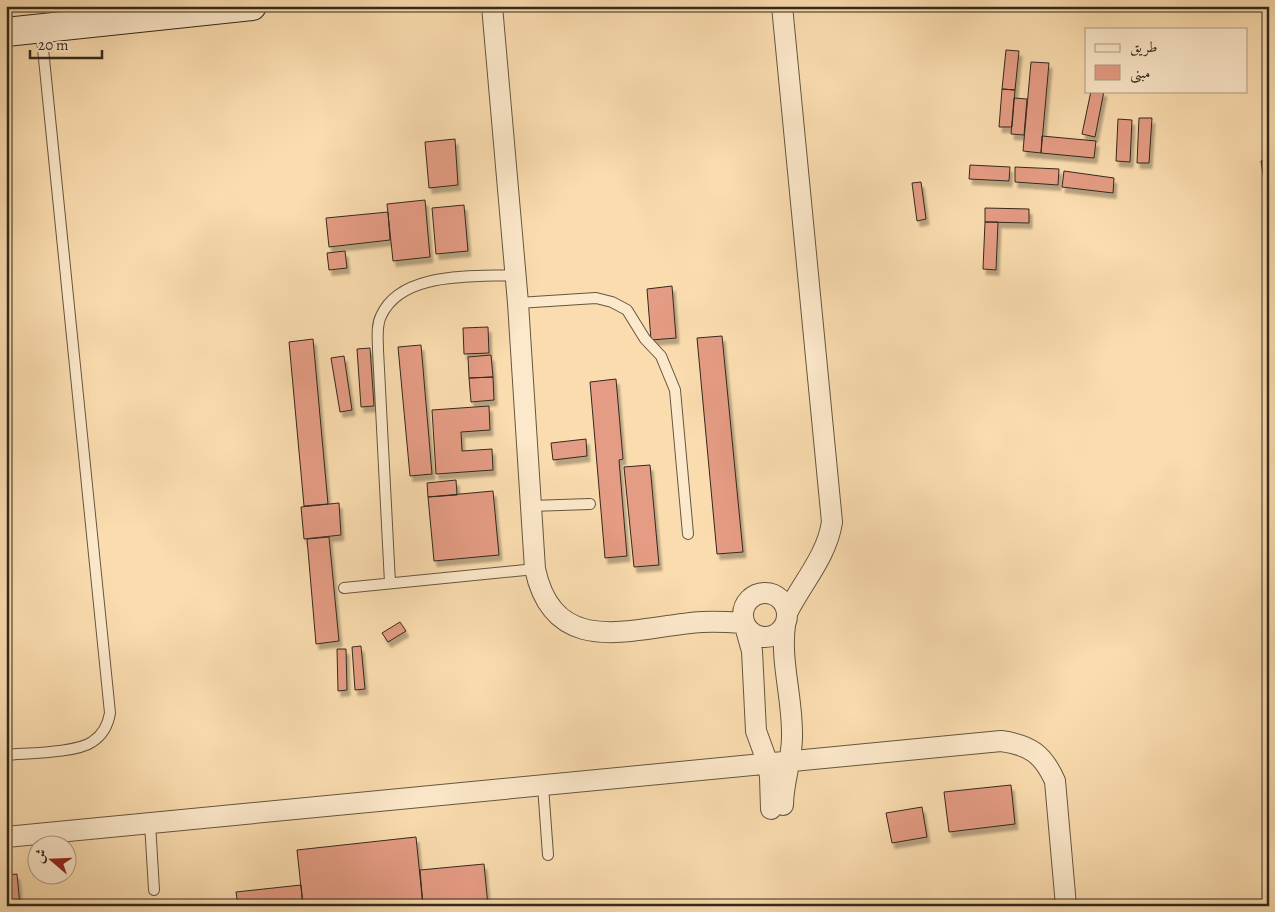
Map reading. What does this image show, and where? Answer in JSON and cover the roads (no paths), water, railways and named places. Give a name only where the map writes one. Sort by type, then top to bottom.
[{"type":"street","points":[[6,32],[252,6]]},
{"type":"street","points":[[492,6],[518,303],[535,569],[544,599],[556,614],[572,625],[590,632],[608,634],[745,618]]},
{"type":"street","points":[[745,618],[757,636],[766,638],[780,631],[830,537],[831,512],[782,6]]},
{"type":"street","points":[[771,594],[815,565]]},
{"type":"street","points":[[756,594],[771,594],[779,598],[785,605],[786,619],[783,651],[792,734],[783,789],[777,808],[768,764],[756,732],[752,651],[745,618],[756,594]]},
{"type":"street","points":[[6,837],[1001,741],[1019,744],[1035,752],[1048,765],[1055,782],[1066,906]]},
{"type":"lane","points":[[6,755],[82,747],[101,735],[108,724],[110,713],[41,29]]},
{"type":"lane","points":[[390,583],[378,350],[378,327],[381,315],[393,299],[408,288],[426,281],[514,274]]},
{"type":"lane","points":[[518,303],[596,298],[612,302],[627,310],[645,339],[661,356],[675,390],[688,534]]},
{"type":"lane","points":[[531,506],[590,504]]},
{"type":"lane","points":[[344,588],[535,569]]},
{"type":"lane","points":[[543,786],[548,855]]},
{"type":"lane","points":[[150,823],[154,890]]}]
